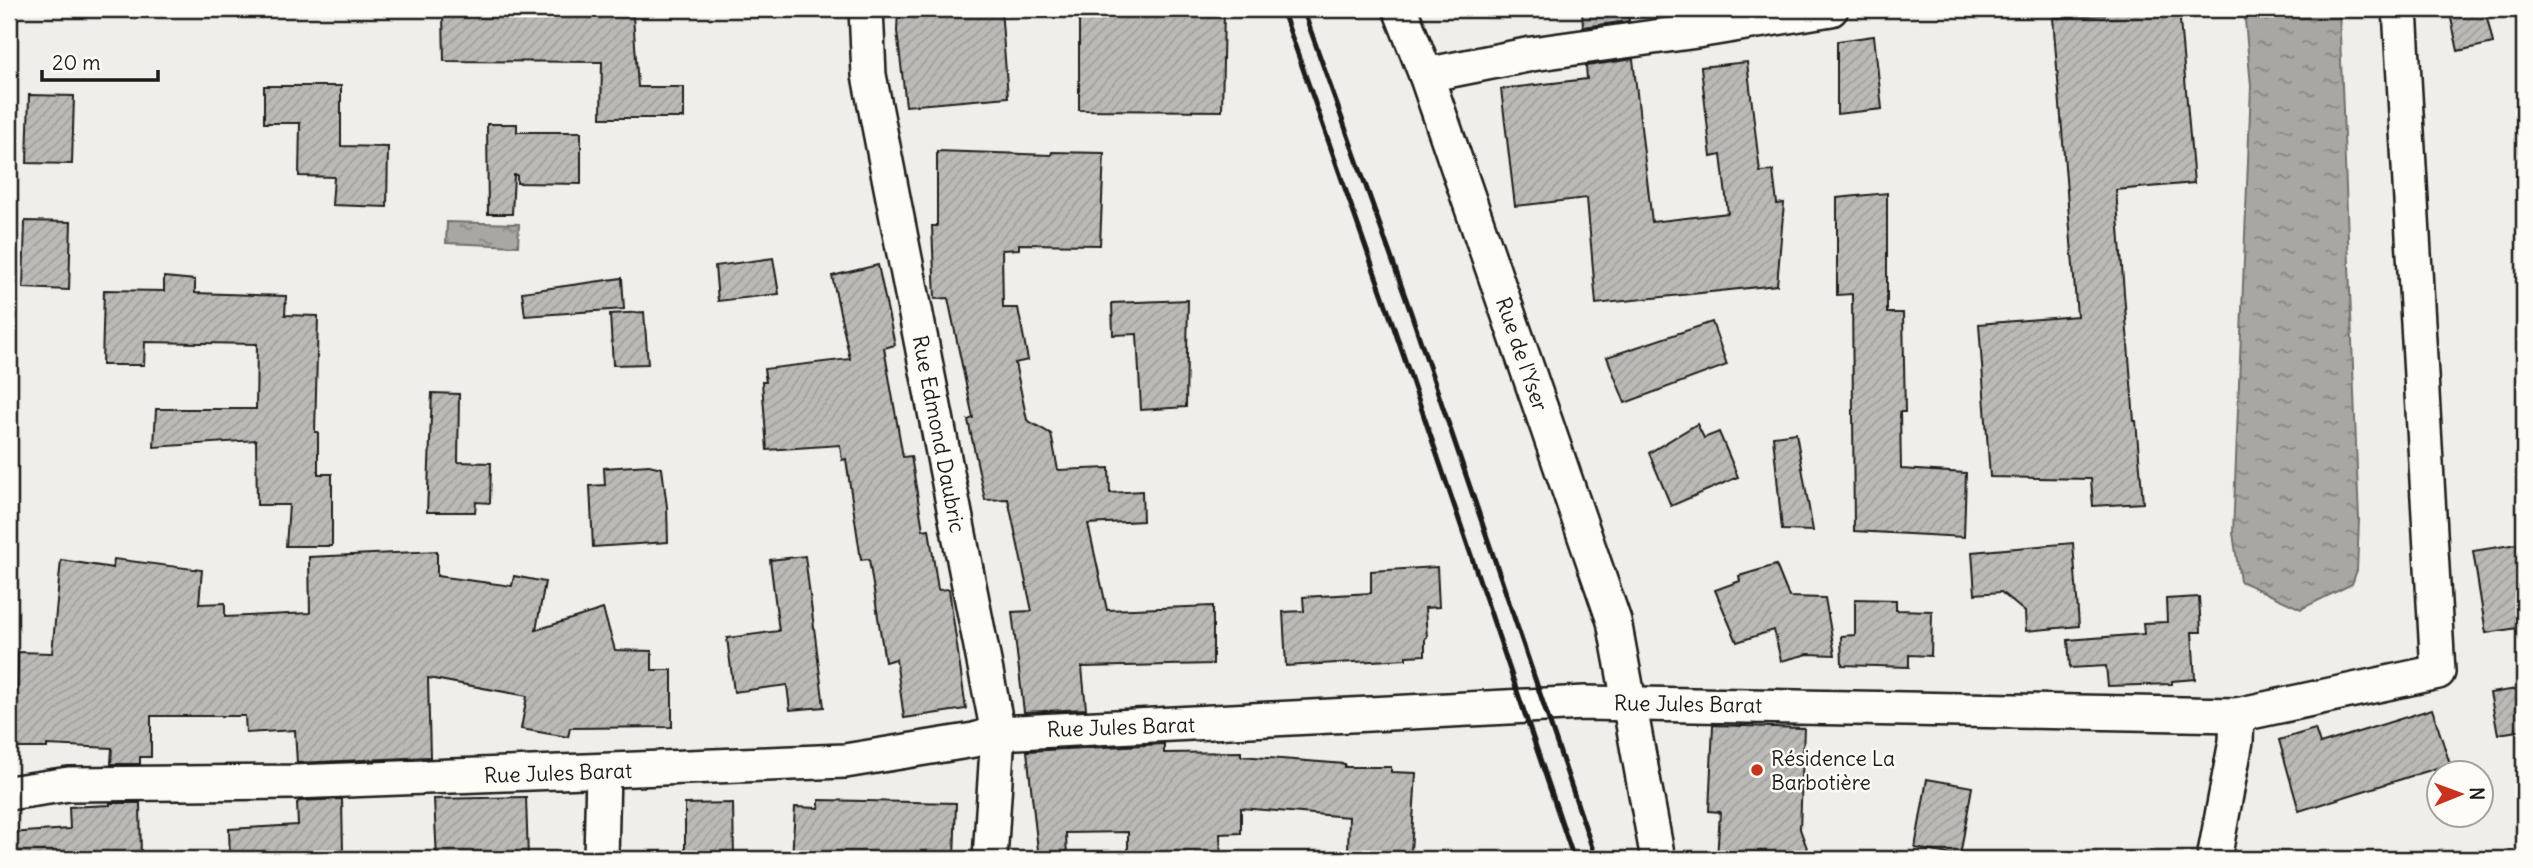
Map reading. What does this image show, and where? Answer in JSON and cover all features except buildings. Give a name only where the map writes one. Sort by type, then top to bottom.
[{"type":"street","name":"Rue Edmond Daubric","points":[[866,9],[869,75],[998,733],[989,859]]},
{"type":"street","name":"Rue de l'Yser","points":[[1399,9],[1426,75],[1614,621],[1658,859]]},
{"type":"street","points":[[1426,75],[1532,54],[1831,9]]},
{"type":"street","name":"Rue Jules Barat","points":[[9,793],[69,784],[294,782],[845,761],[974,740],[998,733],[1521,705],[1630,703],[2237,715],[2438,672],[2400,9]]},
{"type":"street","points":[[2214,859],[2236,741],[2237,715]]},
{"type":"street","points":[[601,859],[603,771]]},
{"type":"water","points":[[2244,9],[2339,9],[2359,520],[2357,570],[2352,584],[2301,609],[2240,581],[2233,533],[2251,86]]},
{"type":"water","points":[[447,222],[519,224],[518,246],[446,243]]},
{"type":"railway","points":[[1282,9],[1392,322],[1574,859]]},
{"type":"railway","points":[[1303,9],[1411,313],[1596,859]]},
{"type":"place","name":"Résidence La Barbotière","points":[[1757,770]]}]
